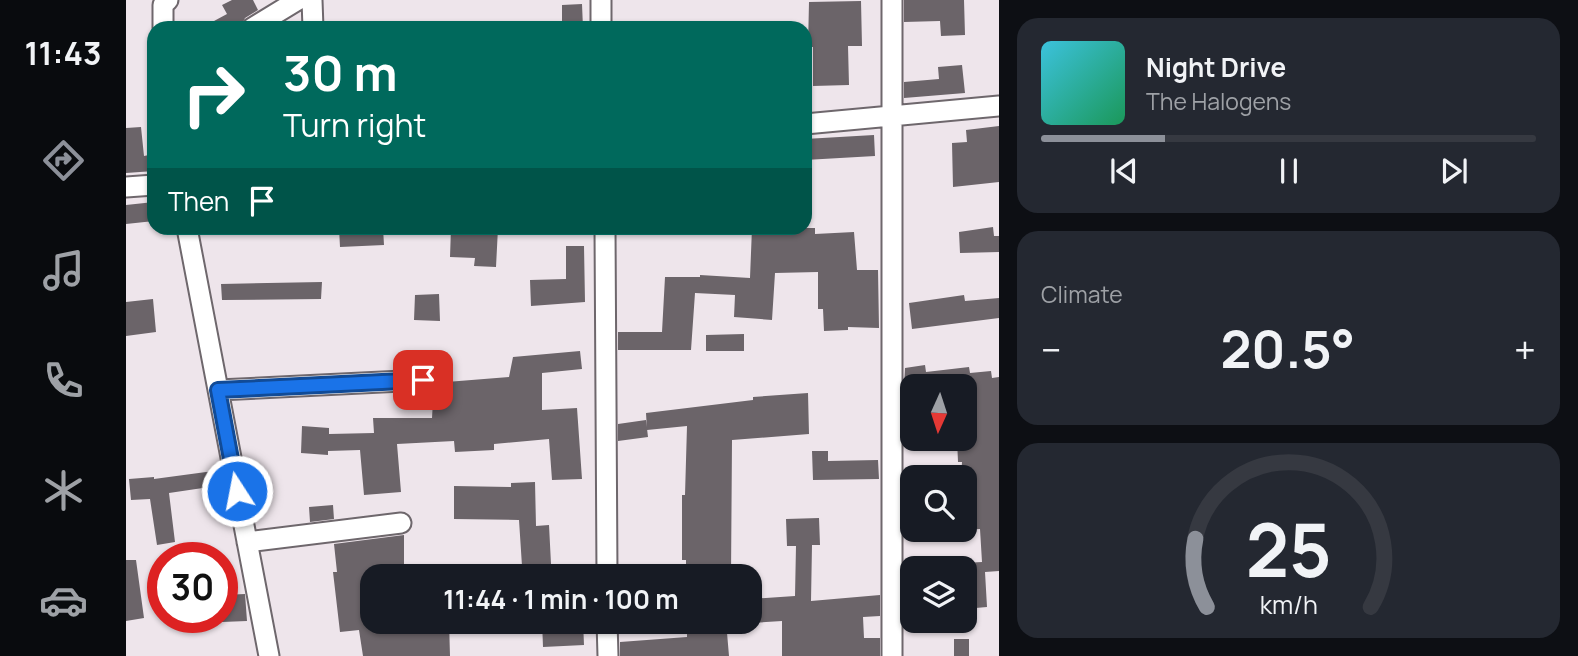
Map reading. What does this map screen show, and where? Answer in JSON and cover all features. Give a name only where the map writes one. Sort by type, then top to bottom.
[{"type":"street","points":[[163,21],[163,5],[168,0]]},
{"type":"street","points":[[264,21],[298,0]]},
{"type":"street","points":[[312,0],[313,21]]},
{"type":"street","points":[[600,0],[601,21]]},
{"type":"street","points":[[892,0],[892,656]]},
{"type":"street","points":[[812,123],[999,106]]},
{"type":"street","points":[[126,187],[147,186]]},
{"type":"street","points":[[188,235],[269,656]]},
{"type":"street","points":[[605,235],[607,564]]},
{"type":"street","points":[[218,390],[423,380]]},
{"type":"street","points":[[247,542],[401,523]]},
{"type":"street","points":[[607,634],[608,656]]},
{"type":"building","points":[[232,0],[253,0],[258,10],[244,21],[214,21],[227,14],[222,5]]},
{"type":"building","points":[[904,0],[964,0],[965,35],[941,36],[940,21],[904,22]]},
{"type":"building","points":[[861,1],[862,46],[848,46],[849,85],[813,86],[809,2]]},
{"type":"building","points":[[582,4],[583,21],[562,21],[562,5]]},
{"type":"building","points":[[962,65],[965,93],[904,98],[904,82],[939,79],[938,67]]},
{"type":"building","points":[[999,126],[999,182],[953,187],[952,143],[967,142],[966,130]]},
{"type":"building","points":[[141,127],[144,156],[147,155],[147,172],[126,173],[126,128]]},
{"type":"building","points":[[874,135],[875,156],[812,160],[812,139]]},
{"type":"building","points":[[147,203],[147,222],[126,224],[126,205]]},
{"type":"building","points":[[993,227],[994,236],[999,236],[999,252],[960,253],[959,232]]},
{"type":"building","points":[[812,228],[815,228],[815,234],[854,232],[857,270],[878,270],[879,328],[848,327],[848,330],[824,331],[823,309],[818,309],[818,272],[775,273],[772,320],[734,317],[735,295],[695,293],[691,350],[618,350],[618,332],[662,332],[665,277],[700,275],[750,278],[752,235],[812,235]]},
{"type":"building","points":[[339,235],[383,235],[384,245],[340,247]]},
{"type":"building","points":[[451,235],[498,235],[496,267],[474,266],[475,258],[450,257]]},
{"type":"building","points":[[566,246],[584,246],[585,302],[531,306],[530,280],[566,279]]},
{"type":"building","points":[[322,282],[321,299],[222,300],[221,284]]},
{"type":"building","points":[[439,294],[440,321],[414,320],[415,295]]},
{"type":"building","points":[[964,295],[965,301],[999,298],[999,318],[912,329],[909,303]]},
{"type":"building","points":[[153,299],[156,332],[126,336],[126,302]]},
{"type":"building","points":[[744,334],[744,351],[706,351],[706,335]]},
{"type":"building","points":[[580,351],[582,369],[542,373],[542,410],[577,408],[582,479],[552,480],[549,439],[494,444],[494,450],[455,452],[454,441],[397,444],[401,492],[364,495],[360,450],[328,451],[328,455],[301,453],[302,426],[329,428],[329,434],[374,433],[373,418],[432,418],[434,383],[509,377],[513,357]]},
{"type":"building","points":[[925,365],[926,372],[969,367],[970,373],[991,371],[992,378],[999,377],[999,571],[985,572],[987,607],[977,608],[977,562],[982,562],[980,529],[977,529],[977,465],[962,465],[962,462],[958,462],[958,452],[977,451],[977,374],[905,374],[905,368]]},
{"type":"building","points":[[808,393],[809,434],[732,440],[731,564],[686,564],[686,560],[682,560],[682,495],[685,495],[687,426],[647,430],[646,413],[753,400],[753,397]]},
{"type":"building","points":[[646,420],[648,437],[618,441],[618,424]]},
{"type":"building","points":[[812,451],[828,451],[828,461],[878,460],[879,479],[813,480]]},
{"type":"building","points":[[221,470],[223,485],[169,493],[175,542],[157,542],[150,499],[131,500],[129,479],[154,479]]},
{"type":"building","points":[[535,482],[536,526],[549,525],[551,564],[522,564],[519,520],[454,519],[454,486],[511,487],[511,483]]},
{"type":"building","points":[[333,505],[334,519],[310,522],[309,507]]},
{"type":"building","points":[[819,518],[820,545],[812,545],[811,601],[880,595],[880,616],[863,617],[864,638],[880,638],[880,656],[782,656],[782,621],[762,622],[762,598],[795,596],[796,546],[787,546],[786,519]]},
{"type":"building","points":[[404,535],[404,564],[360,564],[360,634],[449,634],[450,656],[363,656],[359,630],[340,632],[333,572],[337,572],[334,544]]},
{"type":"building","points":[[126,560],[136,560],[144,618],[126,621]]},
{"type":"building","points":[[238,594],[245,594],[247,621],[238,621]]},
{"type":"building","points":[[542,634],[584,634],[584,645],[543,647]]},
{"type":"building","points":[[687,634],[727,634],[729,656],[620,656],[620,642],[687,637]]},
{"type":"building","points":[[954,639],[969,639],[969,656],[954,656]]},
{"type":"route","points":[[237,491],[218,390],[423,380]]}]
